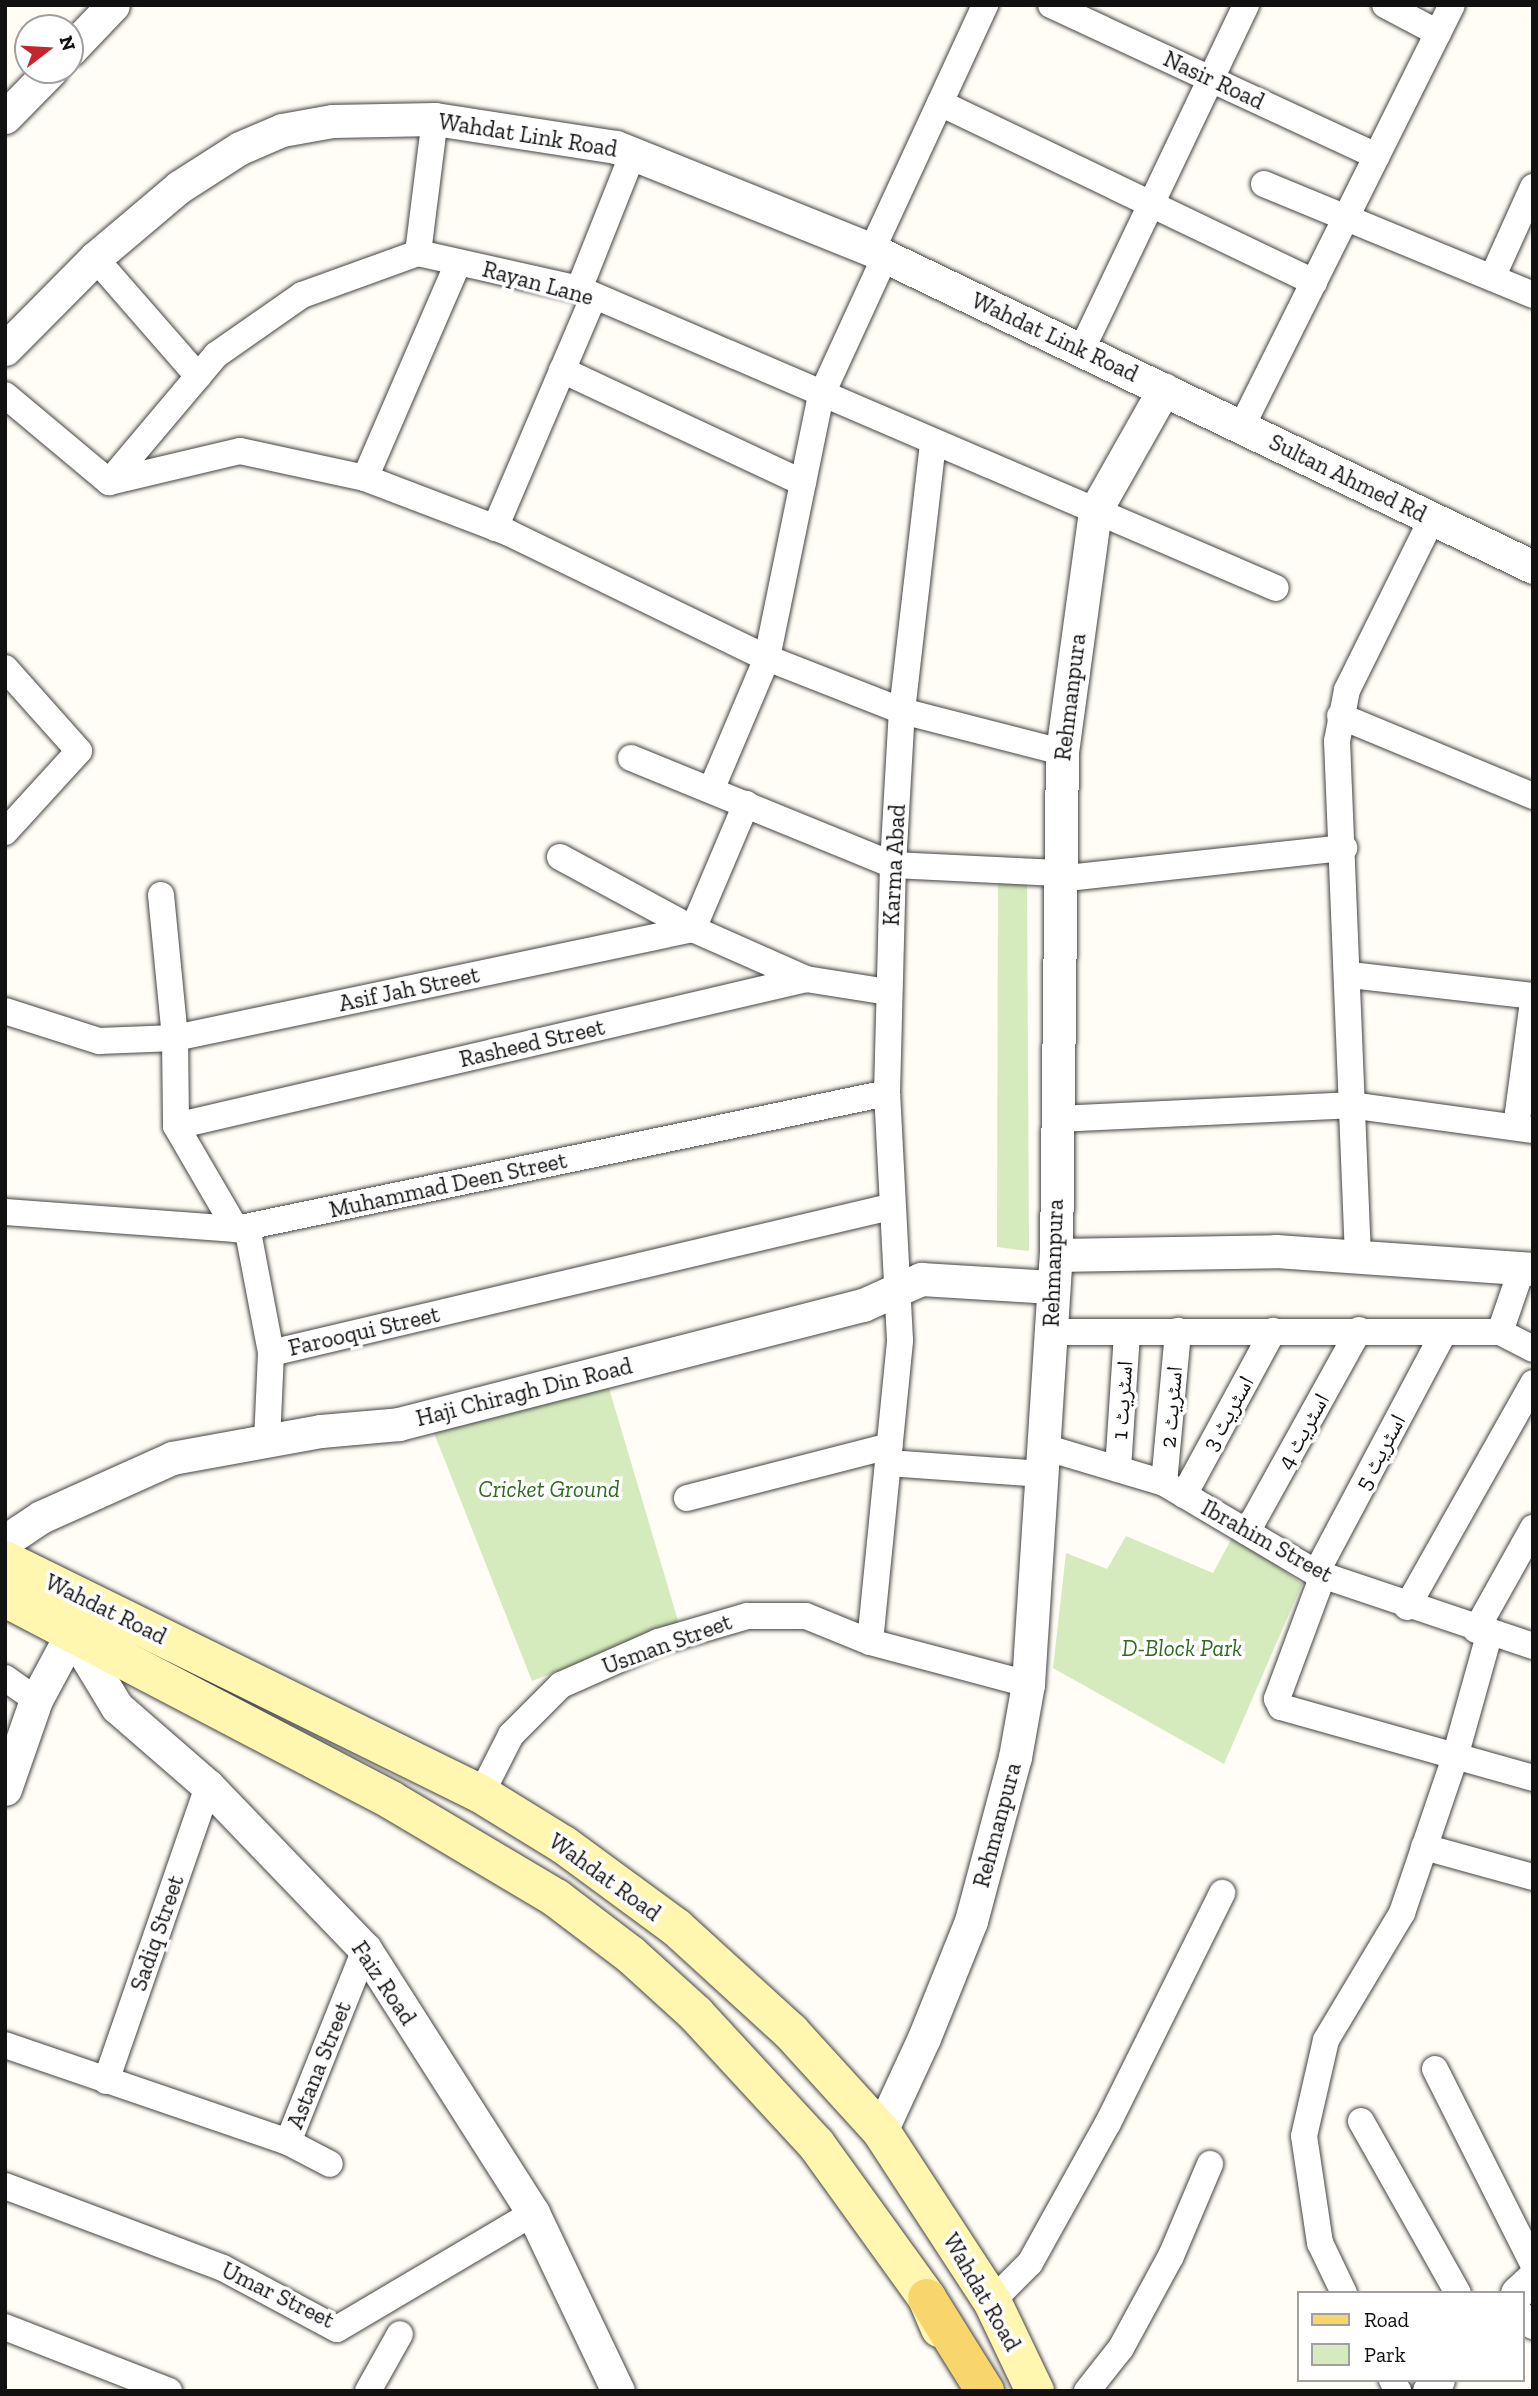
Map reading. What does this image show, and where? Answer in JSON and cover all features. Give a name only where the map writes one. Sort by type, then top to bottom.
[{"type":"main road","name":"Wahdat Road","points":[[5,1560],[79,1616],[556,1898],[631,1955],[696,2014],[816,2144],[927,2298],[966,2391]]},
{"type":"main road","name":"Wahdat Road","points":[[5,1598],[79,1616],[481,1794],[564,1845],[677,1928],[791,2032],[881,2131],[992,2301],[1035,2391]]},
{"type":"main road","points":[[927,2298],[985,2391]]},
{"type":"street","points":[[711,790],[767,658],[821,396],[940,103],[985,5]]},
{"type":"street","name":"Nasir Road","points":[[1051,5],[1377,156]]},
{"type":"street","points":[[1082,349],[1246,5]]},
{"type":"street","points":[[1385,5],[1438,33]]},
{"type":"street","points":[[1242,426],[1452,5]]},
{"type":"street","points":[[84,35],[111,6]]},
{"type":"street","points":[[5,117],[37,84]]},
{"type":"street","points":[[940,103],[1314,282]]},
{"type":"street","points":[[109,482],[216,355],[302,295],[418,253],[435,119]]},
{"type":"street","name":"Wahdat Link Road","points":[[5,349],[95,258],[179,187],[240,148],[282,130],[332,121],[435,119],[617,146],[879,253],[1164,388]]},
{"type":"street","points":[[495,528],[562,370],[634,153]]},
{"type":"street","points":[[1264,184],[1533,295]]},
{"type":"street","points":[[1492,278],[1533,187]]},
{"type":"street","name":"Rayan Lane","points":[[418,253],[587,292],[821,396],[1276,588]]},
{"type":"street","points":[[95,258],[198,376]]},
{"type":"street","points":[[365,478],[458,263]]},
{"type":"street","points":[[562,370],[803,484]]},
{"type":"street","name":"Sultan Ahmed Rd","points":[[1164,388],[1533,567]]},
{"type":"street","name":"Rehmanpura","points":[[881,2131],[924,2038],[971,1921],[1015,1757],[1028,1684],[1054,1271],[1062,752],[1096,511],[1164,388]]},
{"type":"street","points":[[5,395],[109,482]]},
{"type":"street","name":"Karma Abad","points":[[870,1642],[900,1340],[890,1207],[887,1093],[893,865],[902,710],[933,443]]},
{"type":"street","points":[[109,482],[240,451],[365,478],[495,528],[767,658],[902,710],[1062,752]]},
{"type":"street","points":[[1358,1256],[1350,1105],[1350,975],[1340,716],[1346,690],[1432,519]]},
{"type":"street","points":[[5,668],[79,751],[5,832]]},
{"type":"street","points":[[1340,716],[1533,796]]},
{"type":"street","points":[[631,758],[893,865],[1058,876],[1344,848]]},
{"type":"street","points":[[694,929],[746,804]]},
{"type":"street","points":[[560,857],[694,929],[806,979]]},
{"type":"street","name":"Farooqui Street","points":[[161,895],[175,1038],[176,1126],[236,1229],[248,1232],[271,1353],[890,1207]]},
{"type":"street","name":"Asif Jah Street","points":[[5,1011],[99,1041],[175,1038],[694,929]]},
{"type":"street","points":[[1057,1119],[1350,1105],[1524,1128],[1533,999],[1350,975]]},
{"type":"street","name":"Rasheed Street","points":[[176,1126],[806,979],[888,992]]},
{"type":"street","name":"Muhammad Deen Street","points":[[5,1212],[236,1229],[887,1093]]},
{"type":"street","name":"Haji Chiragh Din Road","points":[[5,1541],[41,1517],[172,1458],[267,1441],[399,1424],[863,1305],[920,1279],[1054,1271],[1276,1251],[1527,1269]]},
{"type":"street","points":[[1500,1332],[1527,1269]]},
{"type":"street","name":"اسٹریٹ 4","points":[[1247,1532],[1359,1330]]},
{"type":"street","name":"اسٹریٹ 2","points":[[1174,1489],[1178,1331]]},
{"type":"street","name":"اسٹریٹ 3","points":[[1174,1489],[1273,1331]]},
{"type":"street","points":[[1051,1332],[1500,1332],[1533,1349]]},
{"type":"street","name":"اسٹریٹ 1","points":[[1118,1469],[1127,1332]]},
{"type":"street","name":"اسٹریٹ 5","points":[[1444,1332],[1320,1574],[1277,1699],[1281,1707],[1533,1778]]},
{"type":"street","points":[[267,1441],[271,1353]]},
{"type":"street","points":[[1407,1607],[1533,1383]]},
{"type":"street","name":"Ibrahim Street","points":[[687,1498],[889,1455],[1043,1460],[1118,1469],[1174,1489],[1320,1574],[1407,1607],[1533,1646]]},
{"type":"street","points":[[1343,2291],[1320,2243],[1304,2136],[1326,2040],[1402,1913],[1455,1757],[1483,1632],[1533,1528]]},
{"type":"street","points":[[5,1789],[36,1700],[79,1616]]},
{"type":"street","name":"Faiz Road","points":[[79,1616],[117,1707],[208,1786],[365,1949],[533,2213],[618,2391]]},
{"type":"street","name":"Usman Street","points":[[481,1794],[512,1735],[561,1685],[658,1642],[747,1616],[806,1616],[870,1642],[1028,1684]]},
{"type":"street","points":[[5,1678],[36,1700]]},
{"type":"street","name":"Sadiq Street","points":[[106,2081],[208,1786]]},
{"type":"street","points":[[1424,1847],[1533,1877]]},
{"type":"street","points":[[992,2301],[1030,2263],[1108,2123],[1222,1894]]},
{"type":"street","name":"Astana Street","points":[[288,2142],[365,1949]]},
{"type":"street","points":[[5,2045],[288,2142],[330,2164]]},
{"type":"street","points":[[1435,2069],[1533,2264]]},
{"type":"street","points":[[1361,2121],[1457,2291]]},
{"type":"street","points":[[1087,2391],[1121,2348],[1165,2267],[1210,2164]]},
{"type":"street","name":"Umar Street","points":[[5,2186],[223,2268],[337,2329],[533,2213]]},
{"type":"street","points":[[1519,2291],[1533,2278]]},
{"type":"street","points":[[5,2327],[169,2391]]},
{"type":"street","points":[[368,2391],[400,2334]]},
{"type":"green space","points":[[998,876],[1027,880],[1029,1251],[997,1247]]},
{"type":"green space","name":"Cricket Ground","points":[[606,1378],[679,1624],[532,1681],[434,1433]]},
{"type":"green space","name":"D-Block Park","points":[[1234,1534],[1302,1584],[1224,1764],[1053,1668],[1066,1553],[1107,1569],[1126,1536],[1213,1573]]}]
